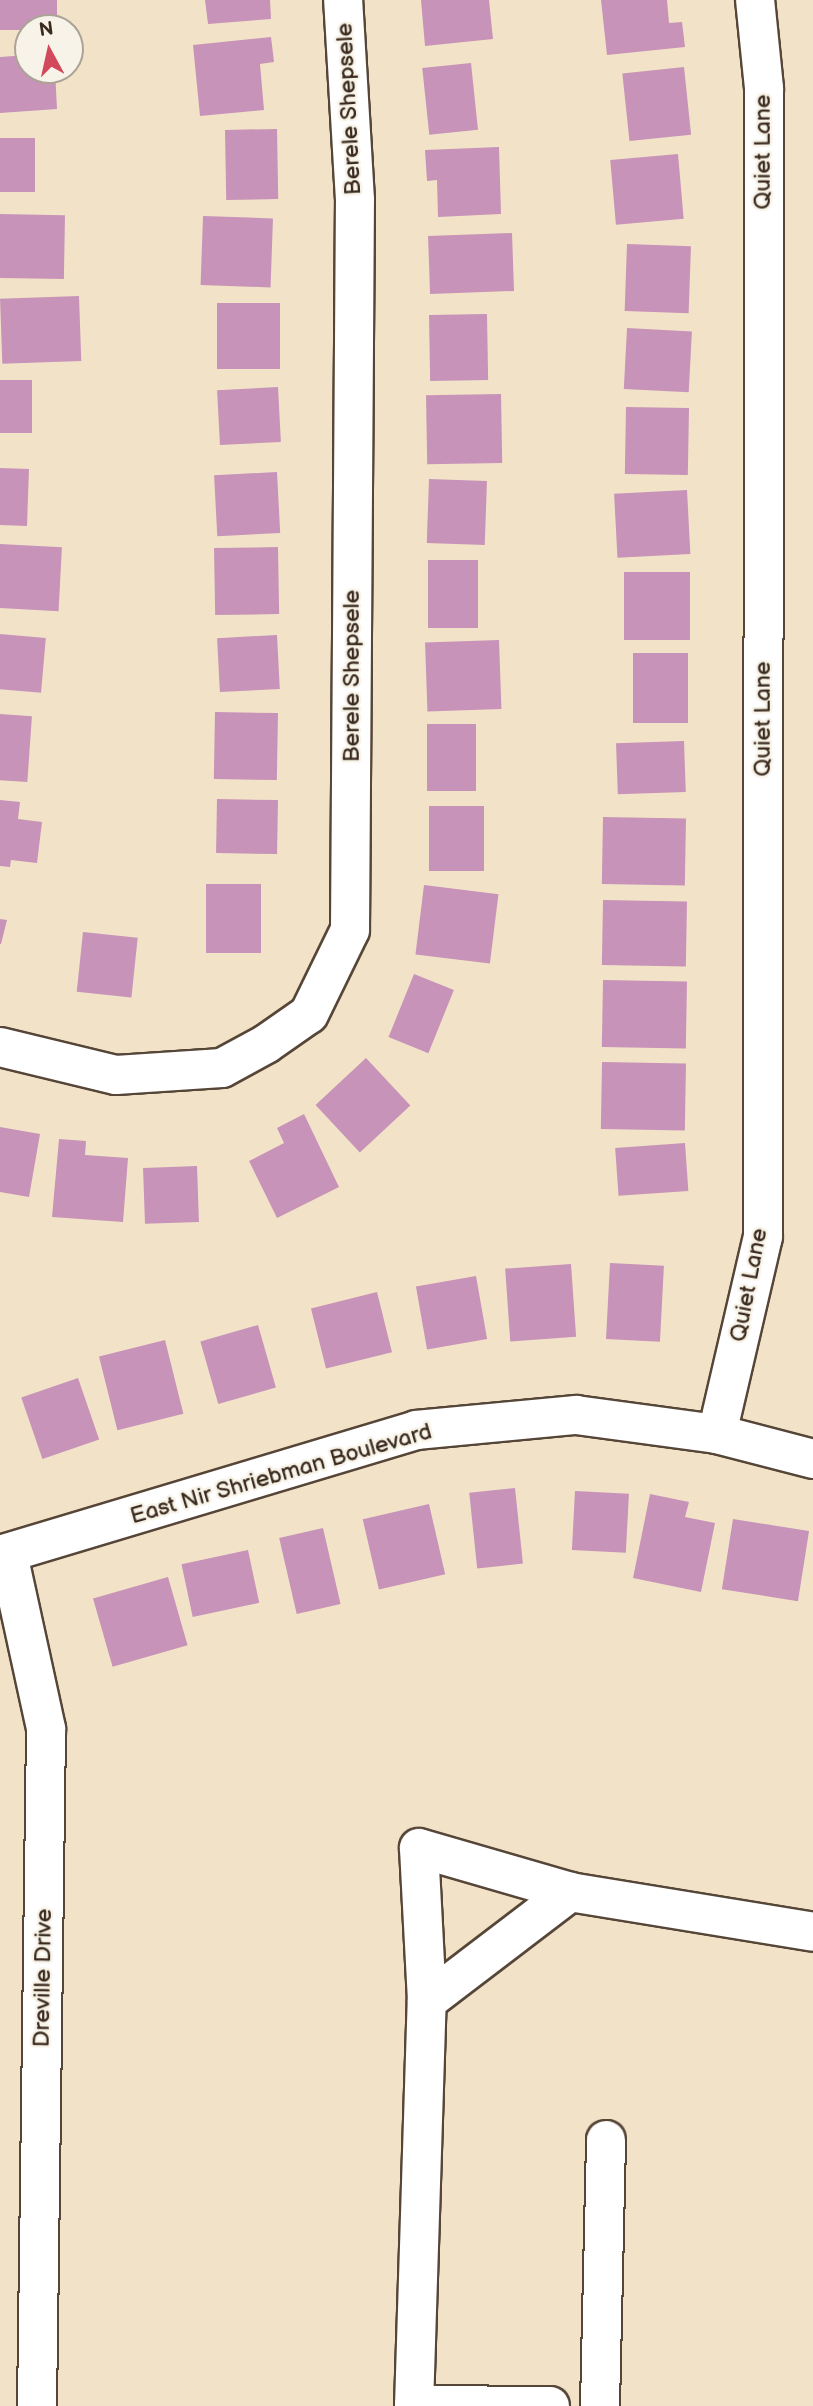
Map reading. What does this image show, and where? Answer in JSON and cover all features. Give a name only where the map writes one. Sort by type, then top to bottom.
[{"type":"street","name":"Berele Shepsele","points":[[0,1047],[116,1075],[222,1068],[267,1045],[309,1014],[350,930],[355,200],[342,0]]},
{"type":"street","name":"Quiet Lane","points":[[717,1434],[763,1237],[764,88],[755,0]]},
{"type":"street","name":"East Nir Shriebman Boulevard","points":[[4,1554],[416,1430],[576,1415],[717,1434],[813,1459]]},
{"type":"street","name":"Dreville Drive","points":[[4,1554],[46,1729],[37,2406]]},
{"type":"street","points":[[550,2406],[414,2405],[427,2001],[419,1848],[570,1892],[813,1932]]},
{"type":"street","points":[[427,2001],[570,1892]]},
{"type":"street","points":[[600,2406],[606,2140]]},
{"type":"building","points":[[0,0],[57,0],[57,14],[14,14],[14,30],[0,30]]},
{"type":"building","points":[[205,0],[270,0],[271,19],[208,24]]},
{"type":"building","points":[[421,0],[489,0],[493,39],[425,46]]},
{"type":"building","points":[[601,0],[667,0],[669,23],[682,22],[685,47],[607,55]]},
{"type":"building","points":[[271,37],[274,62],[260,64],[264,110],[200,116],[193,45]]},
{"type":"building","points":[[14,56],[14,84],[56,84],[57,109],[0,113],[0,57]]},
{"type":"building","points":[[471,63],[478,130],[429,135],[422,68]]},
{"type":"building","points":[[684,67],[691,135],[629,141],[622,73]]},
{"type":"building","points":[[277,129],[278,199],[226,200],[225,130]]},
{"type":"building","points":[[0,138],[35,138],[35,192],[0,192]]},
{"type":"building","points":[[499,147],[501,214],[438,217],[437,180],[427,181],[425,150]]},
{"type":"building","points":[[678,154],[684,219],[616,225],[610,160]]},
{"type":"building","points":[[0,214],[65,215],[64,279],[0,278]]},
{"type":"building","points":[[203,216],[273,218],[271,287],[201,285]]},
{"type":"building","points":[[512,233],[514,291],[430,294],[428,236]]},
{"type":"building","points":[[627,244],[691,246],[689,313],[625,311]]},
{"type":"building","points":[[79,296],[81,361],[2,364],[0,299]]},
{"type":"building","points":[[217,303],[280,303],[280,369],[217,369]]},
{"type":"building","points":[[487,314],[488,380],[430,381],[429,315]]},
{"type":"building","points":[[627,328],[692,331],[689,392],[624,389]]},
{"type":"building","points":[[0,380],[32,380],[32,433],[0,433]]},
{"type":"building","points":[[278,387],[281,442],[220,445],[217,390]]},
{"type":"building","points":[[501,394],[502,463],[427,464],[426,395]]},
{"type":"building","points":[[626,407],[689,408],[688,475],[625,474]]},
{"type":"building","points":[[0,468],[29,469],[27,526],[0,525]]},
{"type":"building","points":[[277,472],[280,533],[217,536],[214,475]]},
{"type":"building","points":[[429,479],[487,481],[485,545],[427,543]]},
{"type":"building","points":[[687,490],[690,554],[617,558],[614,494]]},
{"type":"building","points":[[0,544],[62,547],[59,611],[0,608]]},
{"type":"building","points":[[278,547],[279,614],[215,615],[214,548]]},
{"type":"building","points":[[428,560],[478,560],[478,628],[428,628]]},
{"type":"building","points":[[624,572],[690,572],[690,640],[624,640]]},
{"type":"building","points":[[0,634],[46,638],[41,693],[0,689]]},
{"type":"building","points":[[277,635],[280,689],[220,692],[217,638]]},
{"type":"building","points":[[499,640],[501,709],[427,712],[425,643]]},
{"type":"building","points":[[633,653],[688,653],[688,723],[633,723]]},
{"type":"building","points":[[215,712],[278,713],[277,780],[214,779]]},
{"type":"building","points":[[0,714],[32,716],[27,782],[0,780]]},
{"type":"building","points":[[427,724],[476,724],[476,791],[427,791]]},
{"type":"building","points":[[684,741],[686,792],[618,794],[616,743]]},
{"type":"building","points":[[217,799],[278,800],[277,854],[216,853]]},
{"type":"building","points":[[0,800],[20,802],[18,819],[42,822],[37,863],[11,860],[10,867],[0,866]]},
{"type":"building","points":[[429,806],[484,806],[484,871],[429,871]]},
{"type":"building","points":[[603,817],[686,818],[685,885],[602,884]]},
{"type":"building","points":[[206,884],[261,884],[261,953],[206,953]]},
{"type":"building","points":[[424,885],[498,894],[490,964],[415,954]]},
{"type":"building","points":[[603,900],[687,901],[686,966],[602,965]]},
{"type":"building","points":[[0,919],[7,920],[1,944],[0,944]]},
{"type":"building","points":[[83,932],[138,938],[131,997],[77,992]]},
{"type":"building","points":[[414,974],[454,990],[428,1053],[389,1037]]},
{"type":"building","points":[[603,980],[687,981],[686,1048],[602,1047]]},
{"type":"building","points":[[366,1058],[410,1106],[360,1153],[316,1105]]},
{"type":"building","points":[[602,1062],[686,1063],[685,1130],[601,1129]]},
{"type":"building","points":[[304,1114],[339,1187],[277,1218],[249,1161],[284,1143],[277,1128]]},
{"type":"building","points":[[0,1127],[40,1134],[29,1197],[0,1192]]},
{"type":"building","points":[[59,1139],[86,1141],[85,1155],[128,1158],[123,1222],[52,1217]]},
{"type":"building","points":[[685,1143],[688,1191],[619,1196],[615,1148]]},
{"type":"building","points":[[197,1166],[199,1222],[145,1224],[143,1168]]},
{"type":"building","points":[[610,1263],[664,1266],[660,1342],[606,1339]]},
{"type":"building","points":[[571,1264],[576,1337],[510,1341],[505,1269]]},
{"type":"building","points":[[476,1276],[487,1339],[427,1350],[416,1287]]},
{"type":"building","points":[[377,1292],[392,1352],[326,1369],[311,1308]]},
{"type":"building","points":[[258,1325],[276,1387],[218,1404],[200,1342]]},
{"type":"building","points":[[165,1340],[183,1414],[117,1430],[99,1356]]},
{"type":"building","points":[[78,1378],[99,1439],[42,1459],[21,1398]]},
{"type":"building","points":[[515,1488],[523,1564],[477,1568],[469,1493]]},
{"type":"building","points":[[575,1491],[629,1494],[626,1553],[572,1550]]},
{"type":"building","points":[[650,1494],[689,1502],[685,1517],[715,1523],[701,1592],[633,1578]]},
{"type":"building","points":[[429,1504],[445,1574],[379,1589],[363,1519]]},
{"type":"building","points":[[733,1519],[809,1531],[798,1601],[722,1589]]},
{"type":"building","points":[[323,1528],[341,1604],[297,1614],[279,1538]]},
{"type":"building","points":[[248,1550],[259,1603],[193,1617],[181,1564]]},
{"type":"building","points":[[168,1577],[188,1645],[113,1667],[93,1598]]}]
